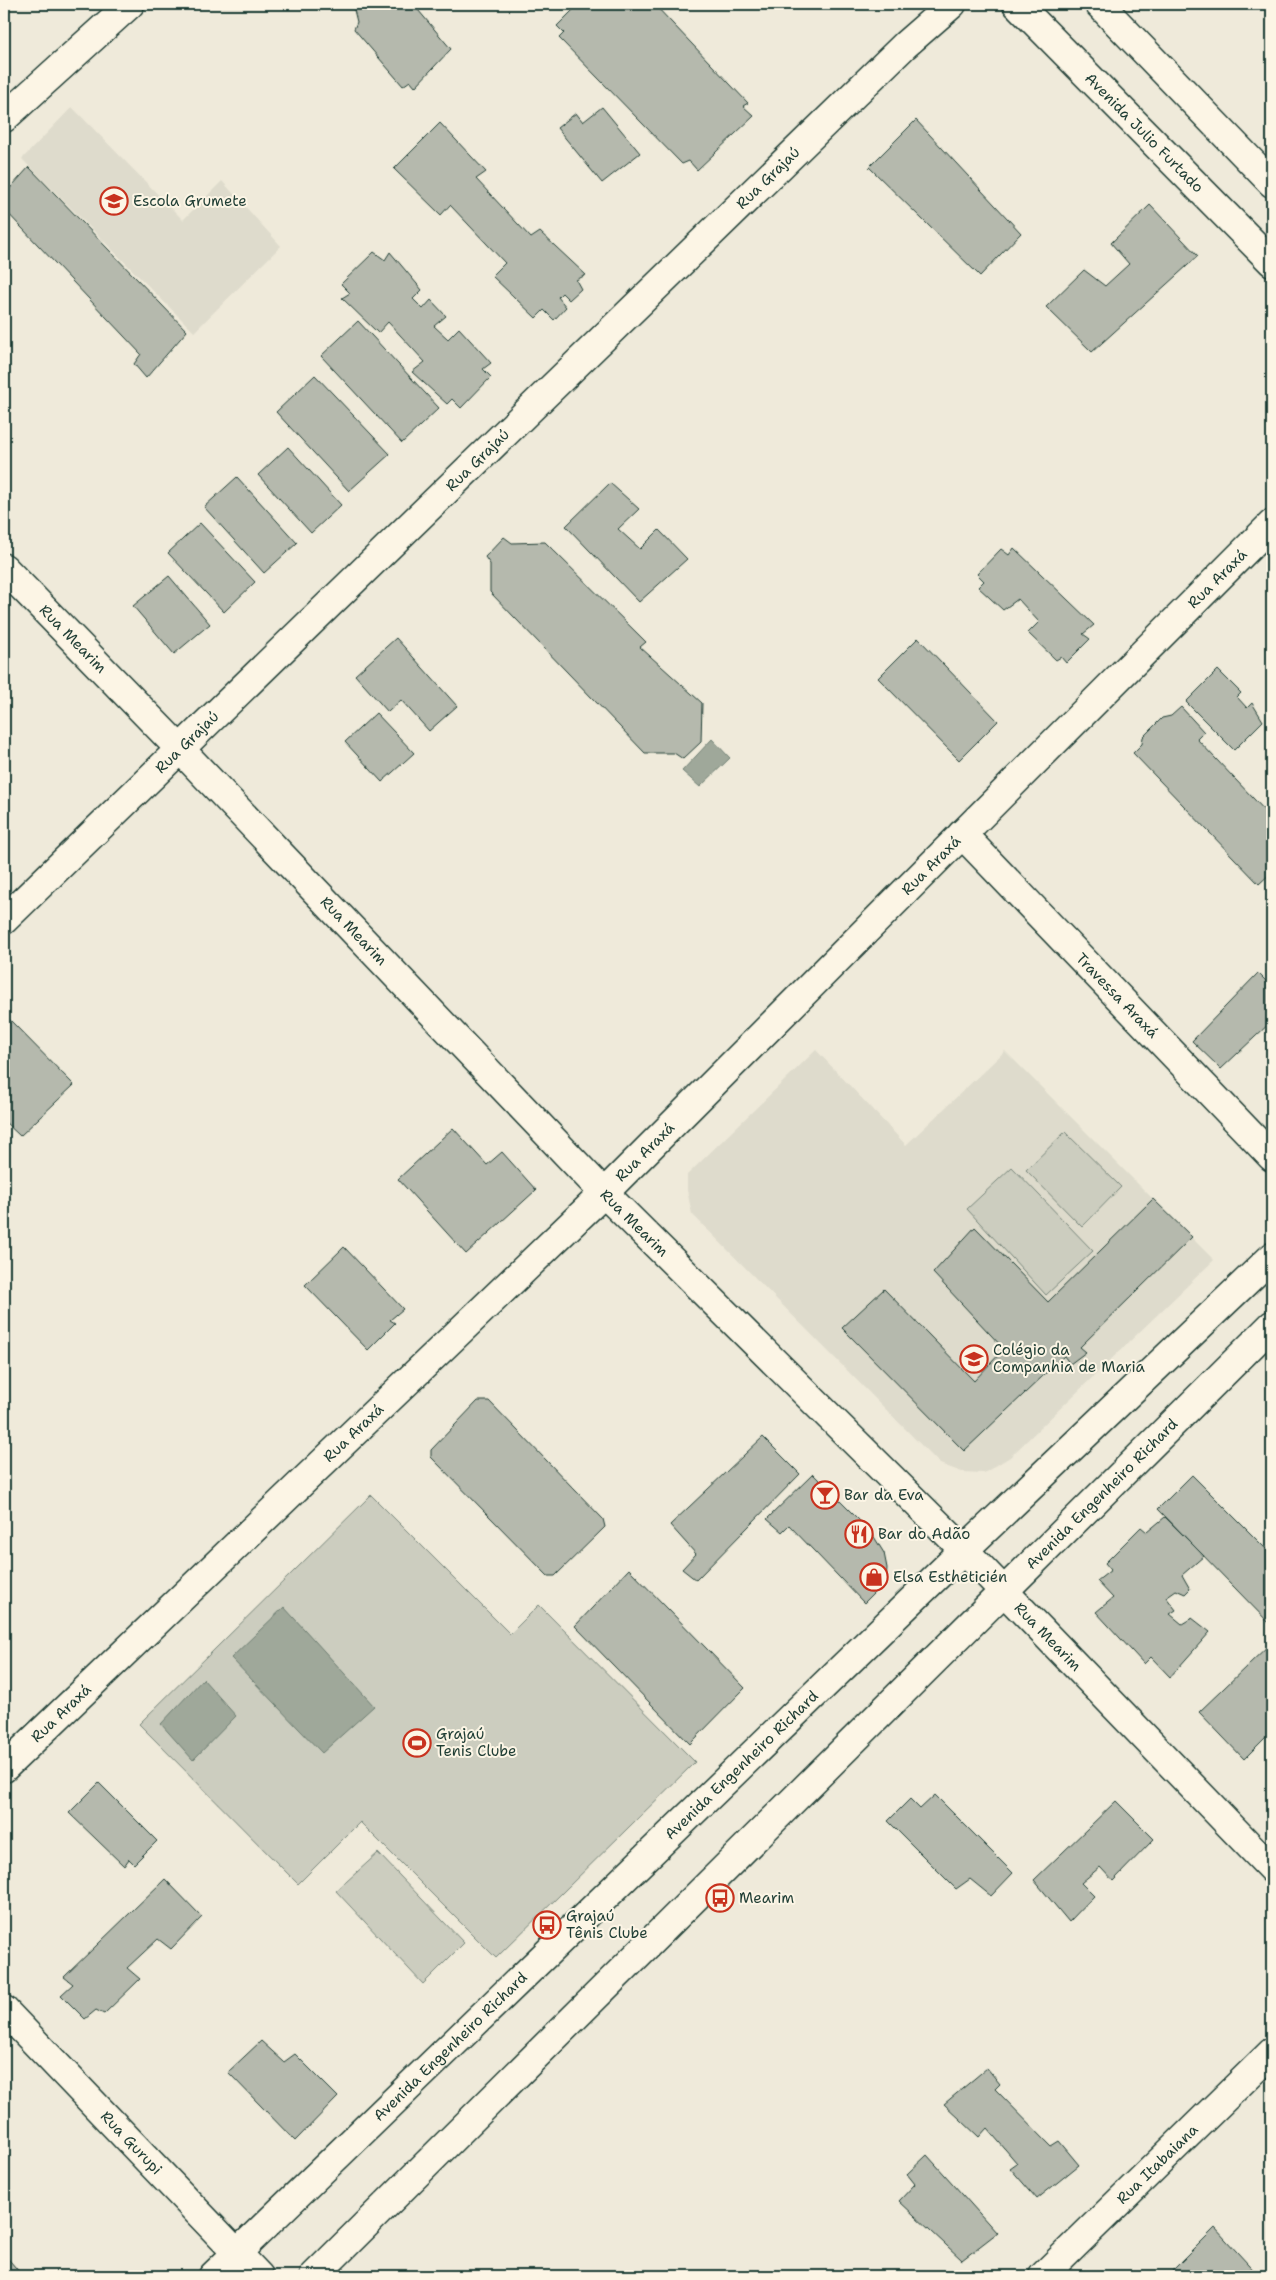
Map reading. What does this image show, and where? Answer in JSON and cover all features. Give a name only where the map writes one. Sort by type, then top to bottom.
[{"type":"street","points":[[4,118],[130,4]]},
{"type":"street","name":"Rua Grajaú","points":[[4,920],[904,45],[952,4]]},
{"type":"street","name":"Avenida Julio Furtado","points":[[1017,4],[1272,262]]},
{"type":"street","points":[[1100,4],[1272,183]]},
{"type":"street","points":[[4,90],[39,85]]},
{"type":"street","name":"Rua Araxá","points":[[4,1768],[604,1193],[1272,524]]},
{"type":"street","name":"Rua Mearim","points":[[4,568],[180,749],[604,1193],[964,1550],[1272,1869]]},
{"type":"street","name":"Travessa Araxá","points":[[962,834],[1272,1157]]},
{"type":"street","name":"Avenida Engenheiro Richard","points":[[213,2276],[964,1550],[1272,1257]]},
{"type":"street","name":"Avenida Engenheiro Richard","points":[[314,2276],[1272,1325]]},
{"type":"street","name":"Rua Gurupi","points":[[4,2010],[259,2276]]},
{"type":"street","name":"Rua Itabaiana","points":[[1043,2276],[1272,2052]]},
{"type":"shaded area","name":"Escola Grumete","points":[[72,107],[183,220],[222,181],[281,246],[194,332],[22,159]]},
{"type":"shaded area","points":[[712,739],[730,758],[700,787],[682,771]]},
{"type":"shaded area","name":"Colégio da Companhia de Maria","points":[[816,1050],[906,1145],[1005,1051],[1214,1260],[1010,1457],[984,1473],[962,1472],[940,1464],[692,1214],[687,1190],[687,1175]]},
{"type":"shaded area","points":[[1065,1132],[1121,1187],[1082,1227],[1026,1170]]},
{"type":"shaded area","points":[[1012,1167],[1093,1251],[1046,1295],[967,1209]]},
{"type":"shaded area","name":"Grajaú Tenis Clube","points":[[371,1495],[510,1634],[539,1605],[695,1762],[496,1958],[360,1822],[298,1884],[139,1724]]},
{"type":"shaded area","points":[[284,1607],[374,1706],[322,1753],[231,1658]]},
{"type":"shaded area","points":[[203,1679],[236,1716],[193,1760],[161,1724]]},
{"type":"shaded area","points":[[378,1853],[464,1943],[423,1984],[336,1891]]},
{"type":"building","points":[[344,4],[413,4],[451,49],[415,87],[410,81],[403,86],[354,29],[357,22],[354,10]]},
{"type":"building","points":[[579,4],[654,4],[748,103],[743,106],[754,116],[697,170],[689,161],[682,164],[559,38],[564,33],[557,26]]},
{"type":"building","points":[[602,107],[640,153],[602,183],[557,128],[576,113],[583,122]]},
{"type":"building","points":[[916,120],[1021,233],[980,276],[869,167]]},
{"type":"building","points":[[440,123],[486,172],[476,179],[531,238],[540,232],[586,275],[576,280],[581,289],[569,300],[562,293],[558,297],[566,307],[554,320],[544,310],[536,318],[492,276],[505,263],[450,205],[441,215],[394,169]]},
{"type":"building","points":[[29,167],[187,331],[146,378],[134,364],[141,354],[4,209],[4,195]]},
{"type":"building","points":[[1150,205],[1198,256],[1092,352],[1046,307],[1084,270],[1105,286],[1129,264],[1111,243]]},
{"type":"building","points":[[374,252],[385,260],[390,252],[422,290],[413,299],[423,309],[431,300],[446,316],[434,326],[448,339],[459,328],[491,363],[483,369],[491,377],[461,408],[452,399],[447,404],[412,372],[425,362],[388,322],[378,333],[342,298],[350,293],[341,284]]},
{"type":"building","points":[[358,321],[439,408],[402,443],[321,356]]},
{"type":"building","points":[[315,375],[390,454],[349,491],[276,412]]},
{"type":"building","points":[[288,447],[341,505],[311,533],[258,475]]},
{"type":"building","points":[[237,477],[297,543],[264,573],[204,507]]},
{"type":"building","points":[[610,483],[639,509],[618,529],[640,549],[659,530],[687,559],[639,602],[566,526]]},
{"type":"building","points":[[200,523],[255,582],[224,612],[168,553]]},
{"type":"building","points":[[504,537],[512,543],[545,542],[646,642],[640,647],[702,703],[701,742],[683,759],[674,753],[645,753],[490,592],[490,564],[485,557]]},
{"type":"building","points":[[1014,548],[1094,625],[1083,634],[1090,639],[1066,663],[1061,657],[1056,660],[1028,633],[1039,622],[1018,599],[1003,610],[978,587],[984,581],[977,574],[1001,549],[1009,555]]},
{"type":"building","points":[[169,576],[210,624],[174,654],[133,606]]},
{"type":"building","points":[[396,638],[457,706],[429,731],[401,700],[388,712],[355,675]]},
{"type":"building","points":[[918,638],[998,721],[959,760],[878,678]]},
{"type":"building","points":[[1218,670],[1241,693],[1237,697],[1247,708],[1252,703],[1263,721],[1234,750],[1186,702]]},
{"type":"building","points":[[1181,707],[1204,732],[1197,739],[1272,818],[1272,872],[1259,884],[1133,753],[1142,744],[1143,737],[1162,718],[1171,716]]},
{"type":"building","points":[[376,713],[414,753],[382,782],[345,742]]},
{"type":"building","points":[[1258,973],[1272,987],[1272,1021],[1221,1069],[1192,1041]]},
{"type":"building","points":[[9,1019],[74,1085],[20,1136],[4,1121],[4,1024]]},
{"type":"building","points":[[453,1128],[487,1165],[502,1152],[536,1190],[466,1254],[398,1179]]},
{"type":"building","points":[[1153,1199],[1192,1237],[1080,1347],[1086,1352],[1070,1364],[1064,1356],[964,1451],[842,1328],[884,1289],[974,1381],[1004,1349],[933,1273],[975,1227],[1048,1302]]},
{"type":"building","points":[[344,1247],[403,1309],[390,1320],[395,1323],[368,1350],[305,1285]]},
{"type":"building","points":[[478,1401],[489,1401],[603,1519],[605,1527],[555,1576],[548,1576],[431,1457],[431,1450]]},
{"type":"building","points":[[763,1437],[800,1474],[696,1580],[682,1569],[696,1554],[670,1525]]},
{"type":"building","points":[[813,1474],[871,1532],[884,1553],[887,1568],[886,1581],[864,1603],[789,1525],[782,1532],[767,1519]]},
{"type":"building","points":[[1192,1475],[1272,1555],[1272,1626],[1158,1509]]},
{"type":"building","points":[[1165,1517],[1204,1556],[1182,1575],[1190,1589],[1185,1594],[1176,1590],[1166,1597],[1176,1610],[1170,1614],[1182,1624],[1192,1618],[1210,1632],[1170,1677],[1151,1657],[1144,1664],[1096,1612],[1113,1598],[1097,1581],[1111,1570],[1105,1563],[1141,1527],[1147,1532]]},
{"type":"building","points":[[629,1569],[745,1688],[690,1744],[575,1626]]},
{"type":"building","points":[[1272,1642],[1272,1731],[1244,1759],[1199,1712]]},
{"type":"building","points":[[99,1783],[157,1841],[134,1864],[129,1859],[124,1866],[69,1813]]},
{"type":"building","points":[[935,1795],[1013,1873],[991,1896],[970,1879],[956,1889],[888,1821],[910,1799],[920,1809]]},
{"type":"building","points":[[1116,1801],[1154,1839],[1113,1881],[1100,1867],[1081,1883],[1094,1896],[1069,1922],[1034,1880]]},
{"type":"building","points":[[165,1879],[202,1917],[171,1949],[158,1939],[127,1968],[140,1979],[104,2014],[96,2010],[85,2019],[61,1995],[73,1984],[64,1977]]},
{"type":"building","points":[[261,2041],[284,2062],[295,2054],[338,2097],[295,2141],[228,2072]]},
{"type":"building","points":[[987,2068],[1000,2084],[995,2089],[1051,2146],[1059,2141],[1079,2165],[1037,2199],[1010,2168],[1017,2163],[987,2128],[979,2137],[944,2104]]},
{"type":"building","points":[[927,2155],[997,2233],[962,2260],[899,2201],[915,2184],[907,2174]]},
{"type":"building","points":[[1215,2228],[1259,2276],[1167,2276]]},
{"type":"building","points":[[4,2254],[22,2275],[22,2276],[4,2276]]},
{"type":"place","name":"Escola Grumete","points":[[114,201]]},
{"type":"place","name":"Colégio da Companhia de Maria","points":[[974,1359]]},
{"type":"place","name":"Bar da Eva","points":[[825,1495]]},
{"type":"place","name":"Bar do Adão","points":[[859,1534]]},
{"type":"place","name":"Elsa Estheticién","points":[[874,1577]]},
{"type":"place","name":"Grajaú Tenis Clube","points":[[417,1743]]},
{"type":"place","name":"Mearim","points":[[720,1898]]},
{"type":"place","name":"Grajaú Tênis Clube","points":[[547,1925]]}]
